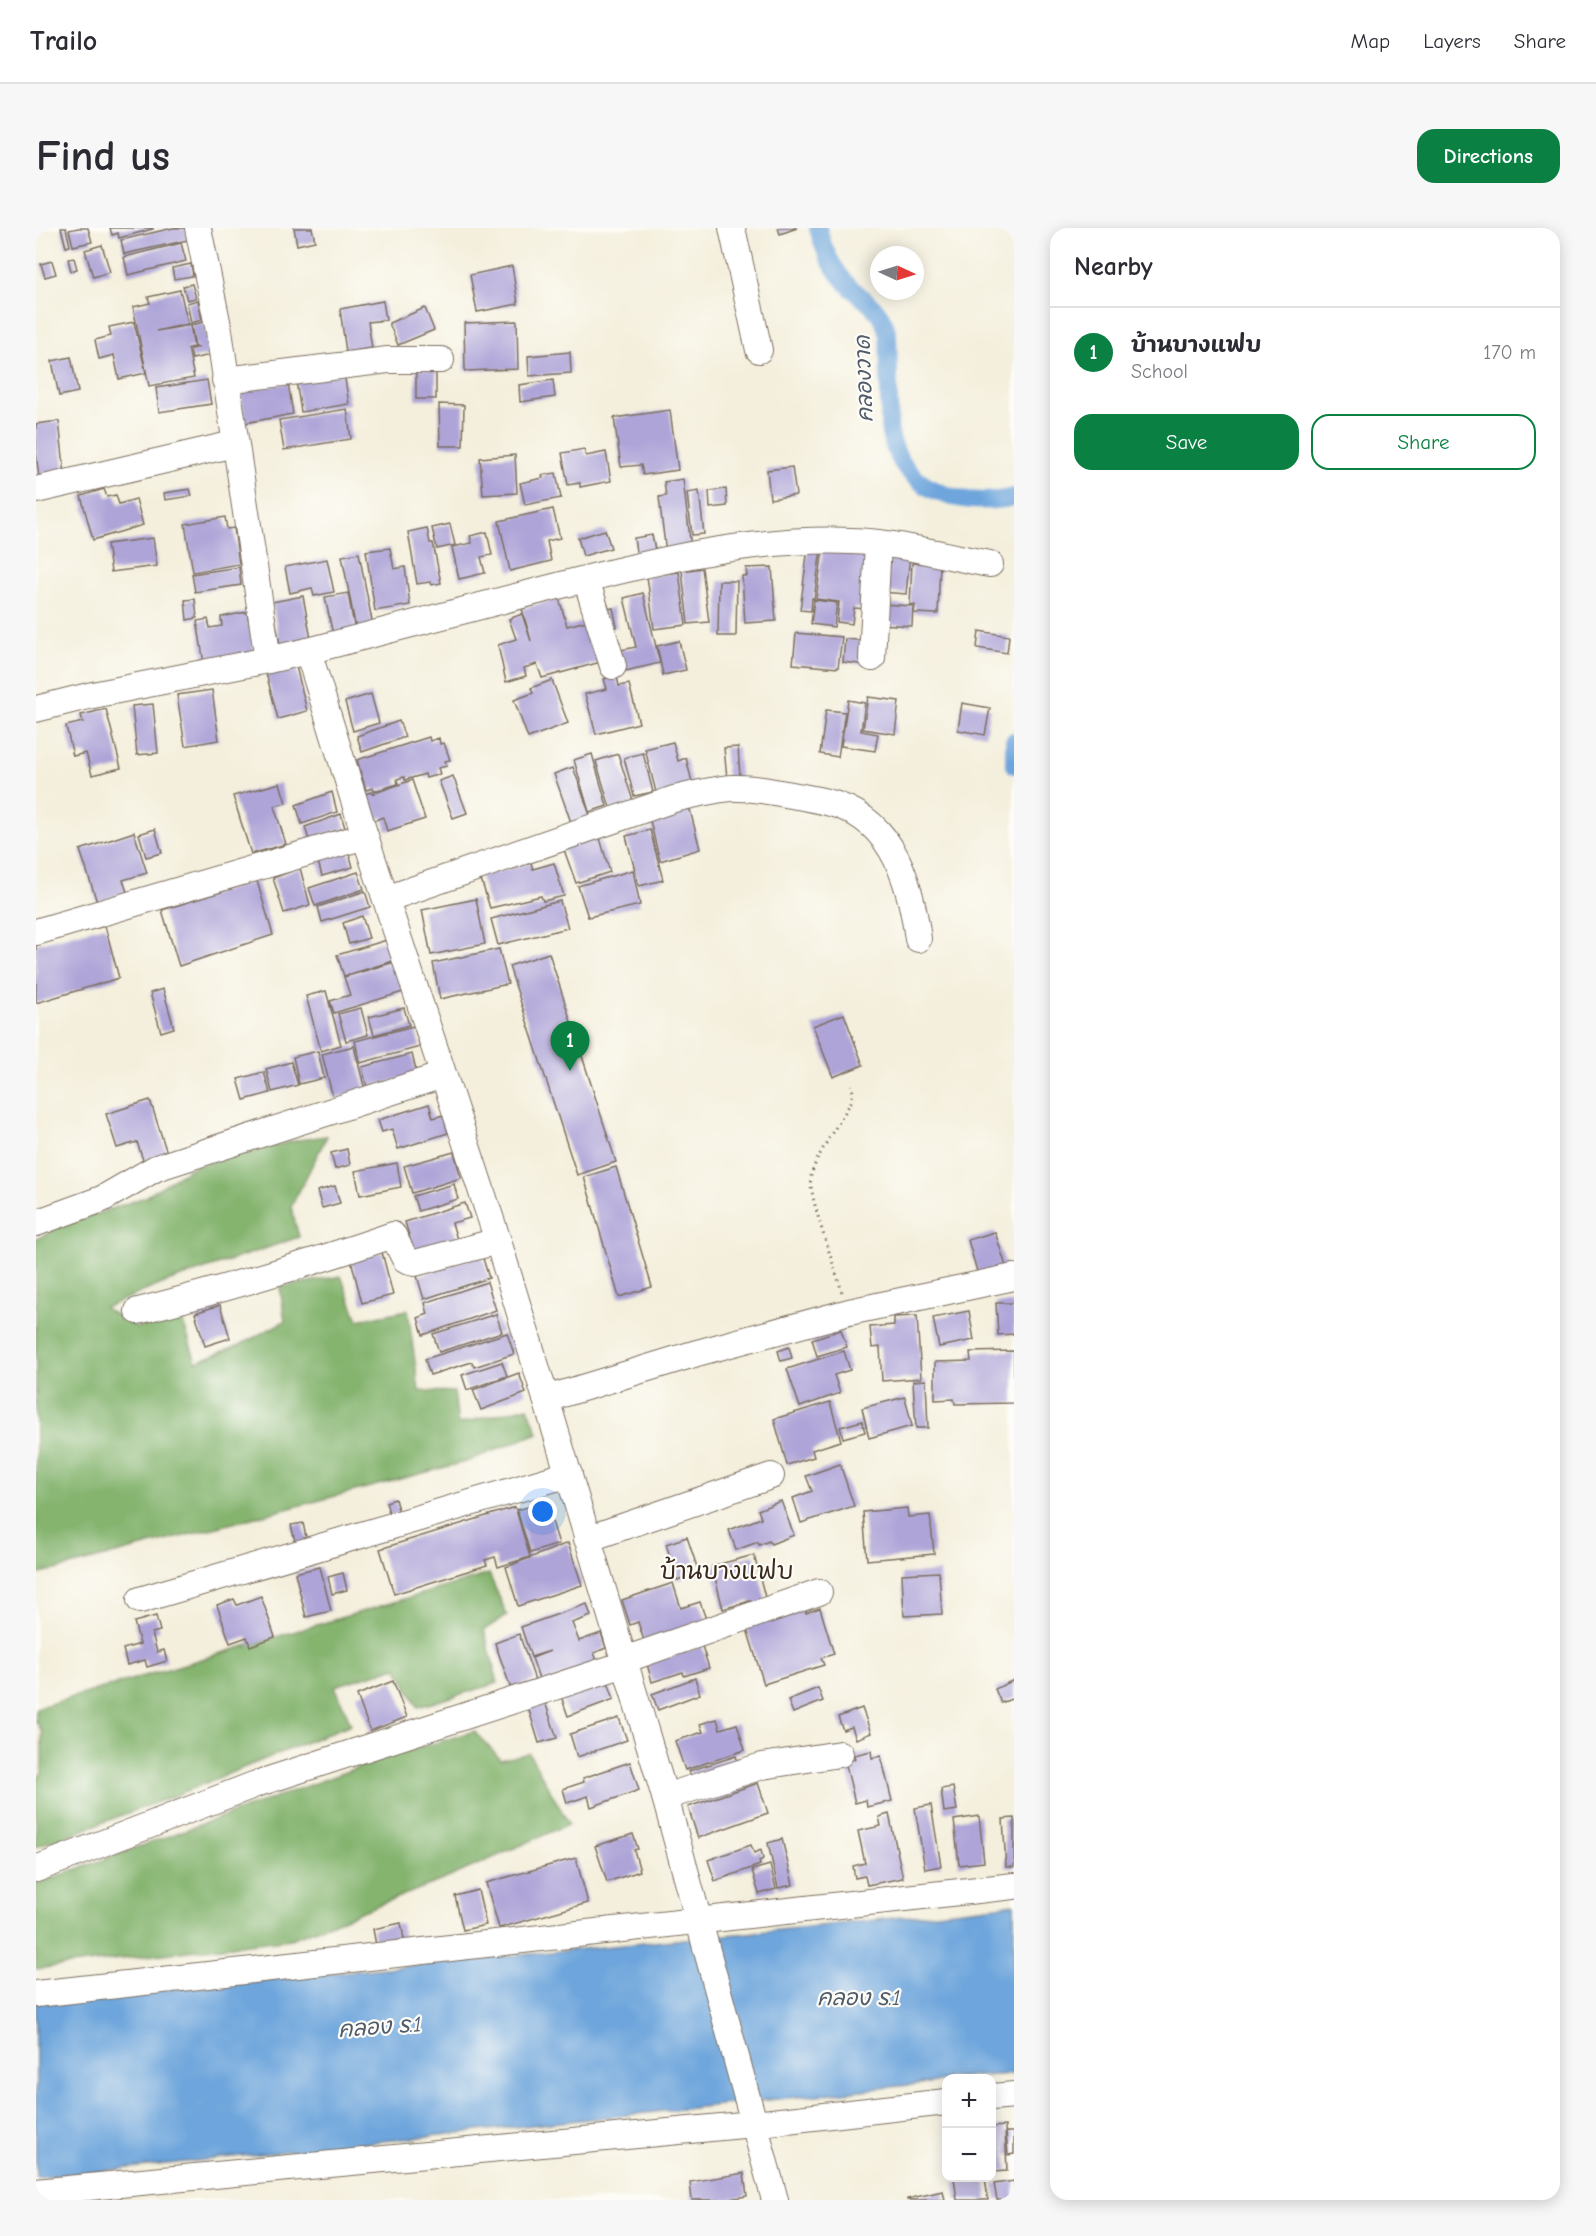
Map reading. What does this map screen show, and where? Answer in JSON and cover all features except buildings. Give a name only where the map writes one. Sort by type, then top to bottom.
[{"type":"street","points":[[198,228],[212,292],[268,660]]},
{"type":"street","points":[[732,228],[759,350]]},
{"type":"street","points":[[225,380],[388,360],[441,360]]},
{"type":"street","points":[[36,490],[234,444]]},
{"type":"street","points":[[36,709],[308,651],[681,556],[816,541],[878,543],[990,564]]},
{"type":"street","points":[[872,658],[878,543]]},
{"type":"street","points":[[586,579],[613,666]]},
{"type":"street","points":[[308,651],[365,836],[498,1241],[569,1474],[665,1797],[775,2200]]},
{"type":"street","points":[[386,899],[674,799],[717,790],[750,788],[837,804],[873,826],[892,851],[904,874],[912,899],[918,939]]},
{"type":"street","points":[[36,932],[365,836]]},
{"type":"street","points":[[36,1223],[102,1199],[156,1168],[443,1075]]},
{"type":"street","points":[[138,1311],[236,1286],[393,1235],[405,1259],[415,1263],[498,1241]]},
{"type":"street","points":[[546,1399],[697,1353],[849,1312],[1014,1277]]},
{"type":"street","points":[[140,1600],[569,1474]]},
{"type":"street","points":[[587,1539],[771,1476]]},
{"type":"street","points":[[36,1869],[256,1784],[624,1662],[819,1592]]},
{"type":"street","points":[[665,1797],[762,1766],[840,1755]]},
{"type":"street","points":[[36,1994],[700,1923],[1014,1886]]},
{"type":"street","points":[[996,2097],[1014,2095]]},
{"type":"street","points":[[36,2192],[753,2124],[942,2102]]},
{"type":"path","points":[[849,1312],[813,1198],[810,1179],[851,1102],[853,1092],[851,1085]]},
{"type":"green space","points":[[327,1136],[291,1207],[299,1237],[164,1283],[104,1308],[138,1328],[180,1313],[196,1362],[240,1345],[285,1321],[280,1287],[341,1276],[358,1320],[408,1310],[419,1391],[454,1392],[458,1424],[528,1407],[538,1433],[465,1462],[36,1575],[36,1239],[70,1223],[145,1197],[192,1167],[298,1140]]},
{"type":"green space","points":[[489,1574],[507,1615],[484,1630],[498,1683],[418,1707],[397,1667],[335,1686],[351,1724],[174,1796],[36,1847],[36,1779],[42,1773],[42,1732],[36,1721],[36,1708]]},
{"type":"green space","points":[[474,1731],[501,1760],[529,1753],[569,1824],[450,1877],[291,1939],[36,1969],[36,1884],[370,1763]]},
{"type":"water","name":"คลอง ร.1","points":[[1014,1904],[1014,2074],[942,2074],[942,2081],[36,2178],[36,2002],[850,1923]]},
{"type":"waterway","name":"คลองวาด","points":[[818,228],[833,266],[849,286],[873,307],[886,327],[889,429],[897,453],[907,469],[921,482],[955,497],[974,500],[1014,497]]},
{"type":"waterway","name":"คลองวาด","points":[[1014,741],[1014,765]]},
{"type":"place","name":"บ้านบางแฟบ","points":[[570,1071]]},
{"type":"district","name":"บ้านบางแฟบ","points":[[727,1571]]}]
